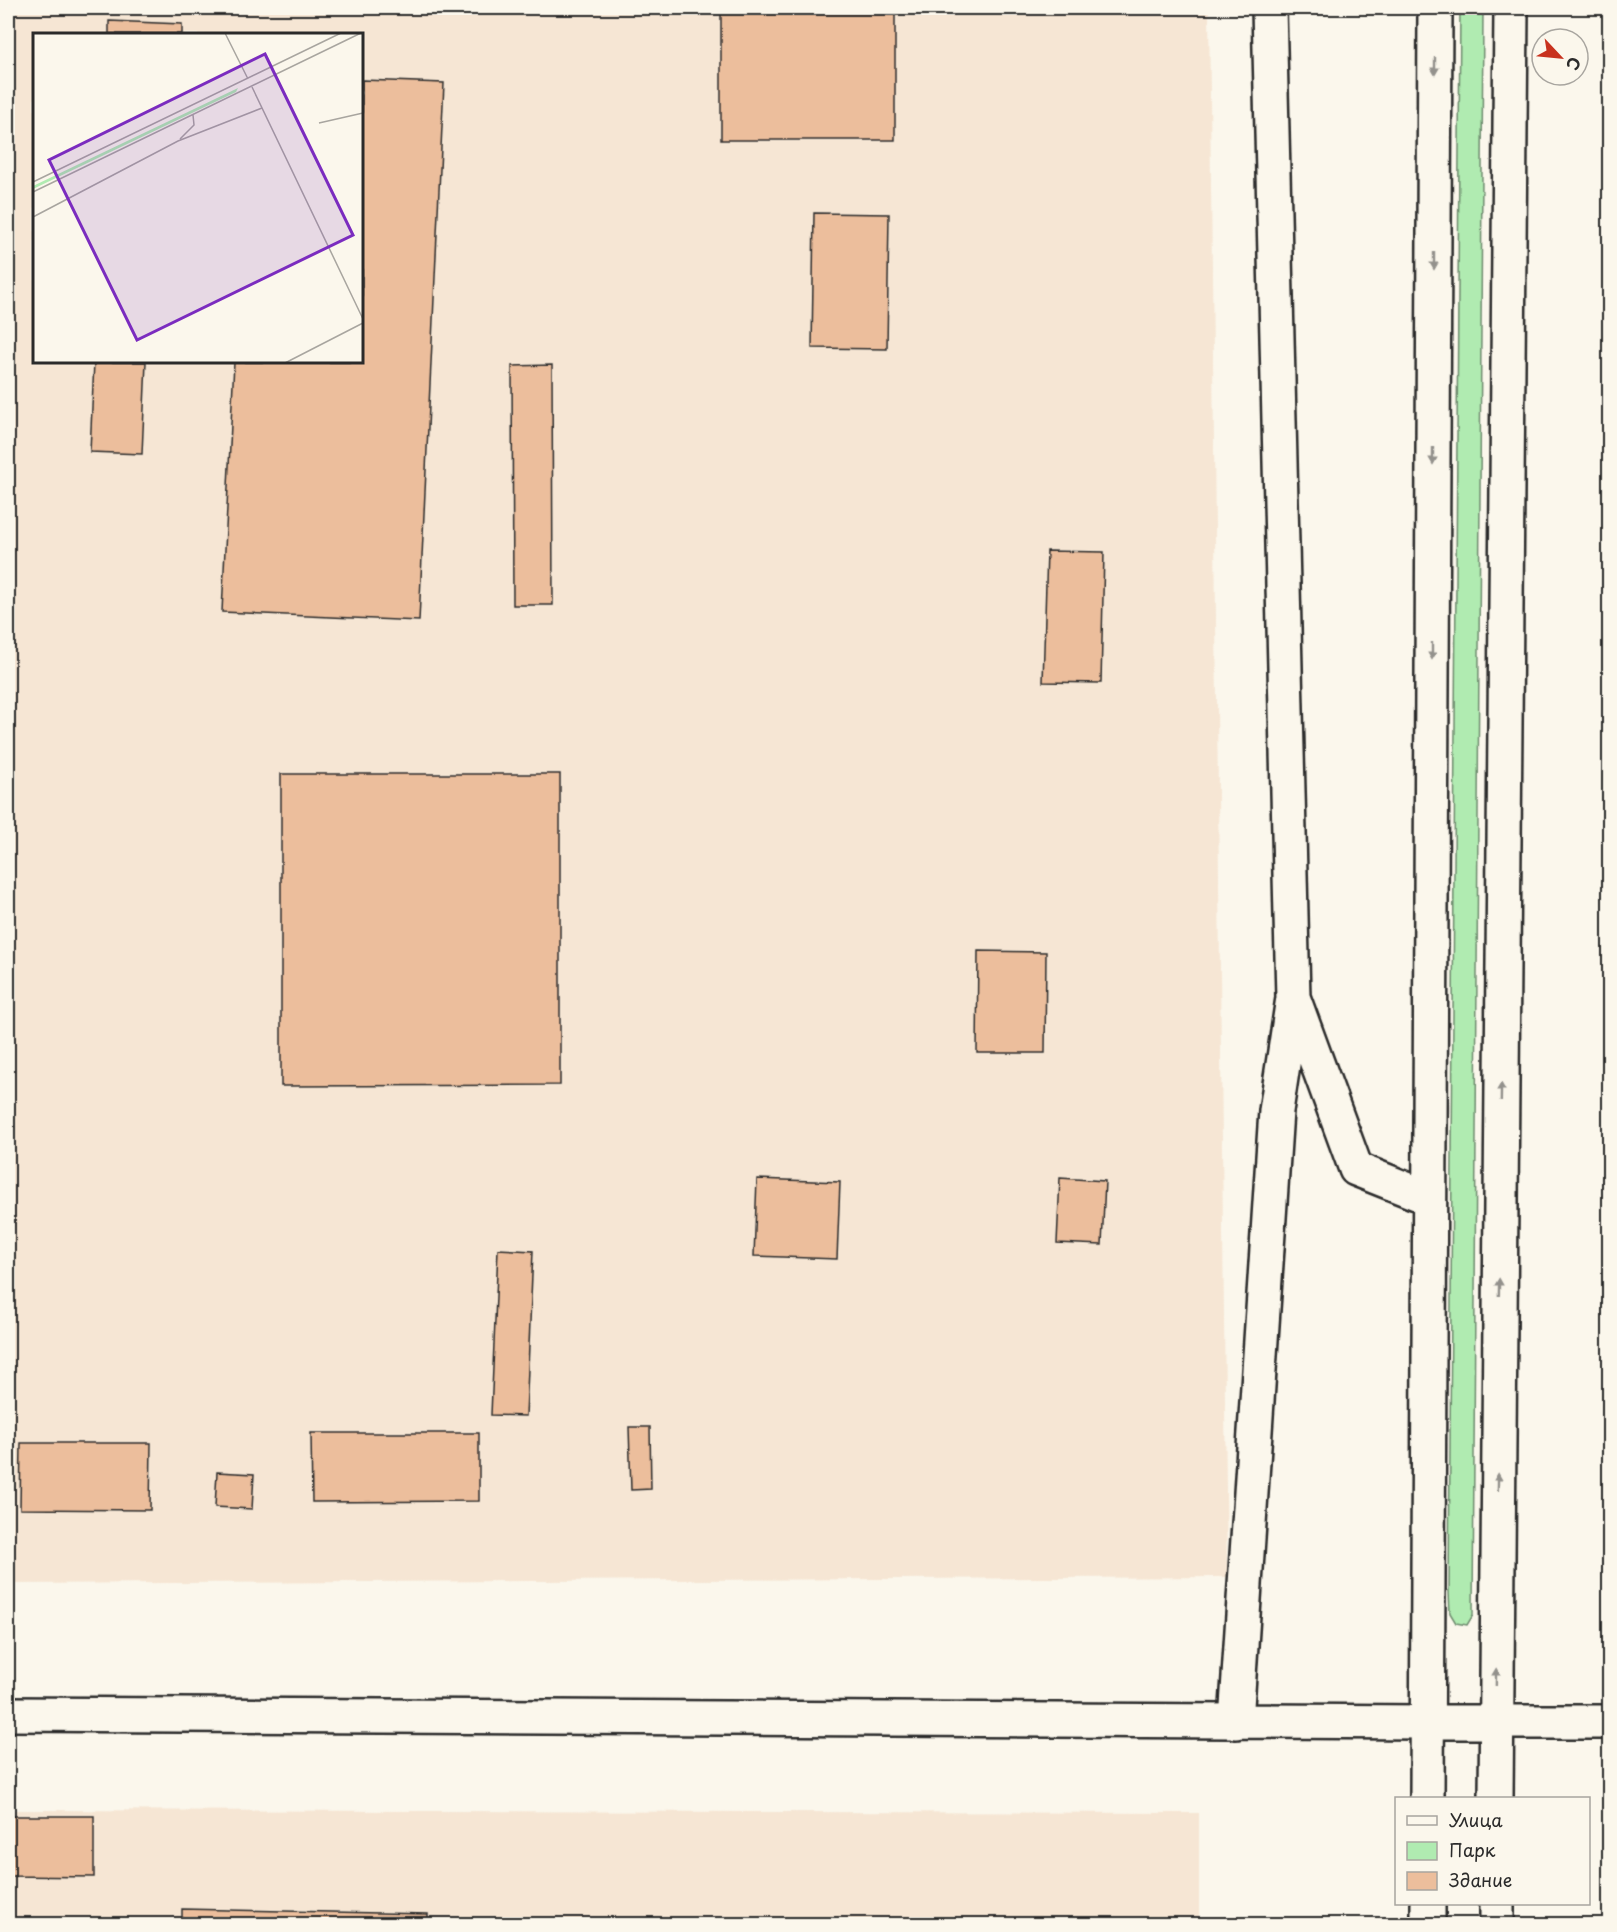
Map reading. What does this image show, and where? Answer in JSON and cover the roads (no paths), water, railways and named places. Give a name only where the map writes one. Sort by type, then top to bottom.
[{"type":"main road","points":[[1236,1722],[1276,1111],[1293,998],[1269,8]]},
{"type":"main road","points":[[1427,1797],[1436,8]]},
{"type":"main road","points":[[1496,1797],[1511,8]]},
{"type":"main road","points":[[1293,998],[1356,1169],[1430,1198]]},
{"type":"main road","points":[[8,1714],[1236,1722],[1610,1722]]},
{"type":"main road","points":[[1428,1905],[1428,1924]]},
{"type":"main road","points":[[1497,1905],[1497,1924]]}]
